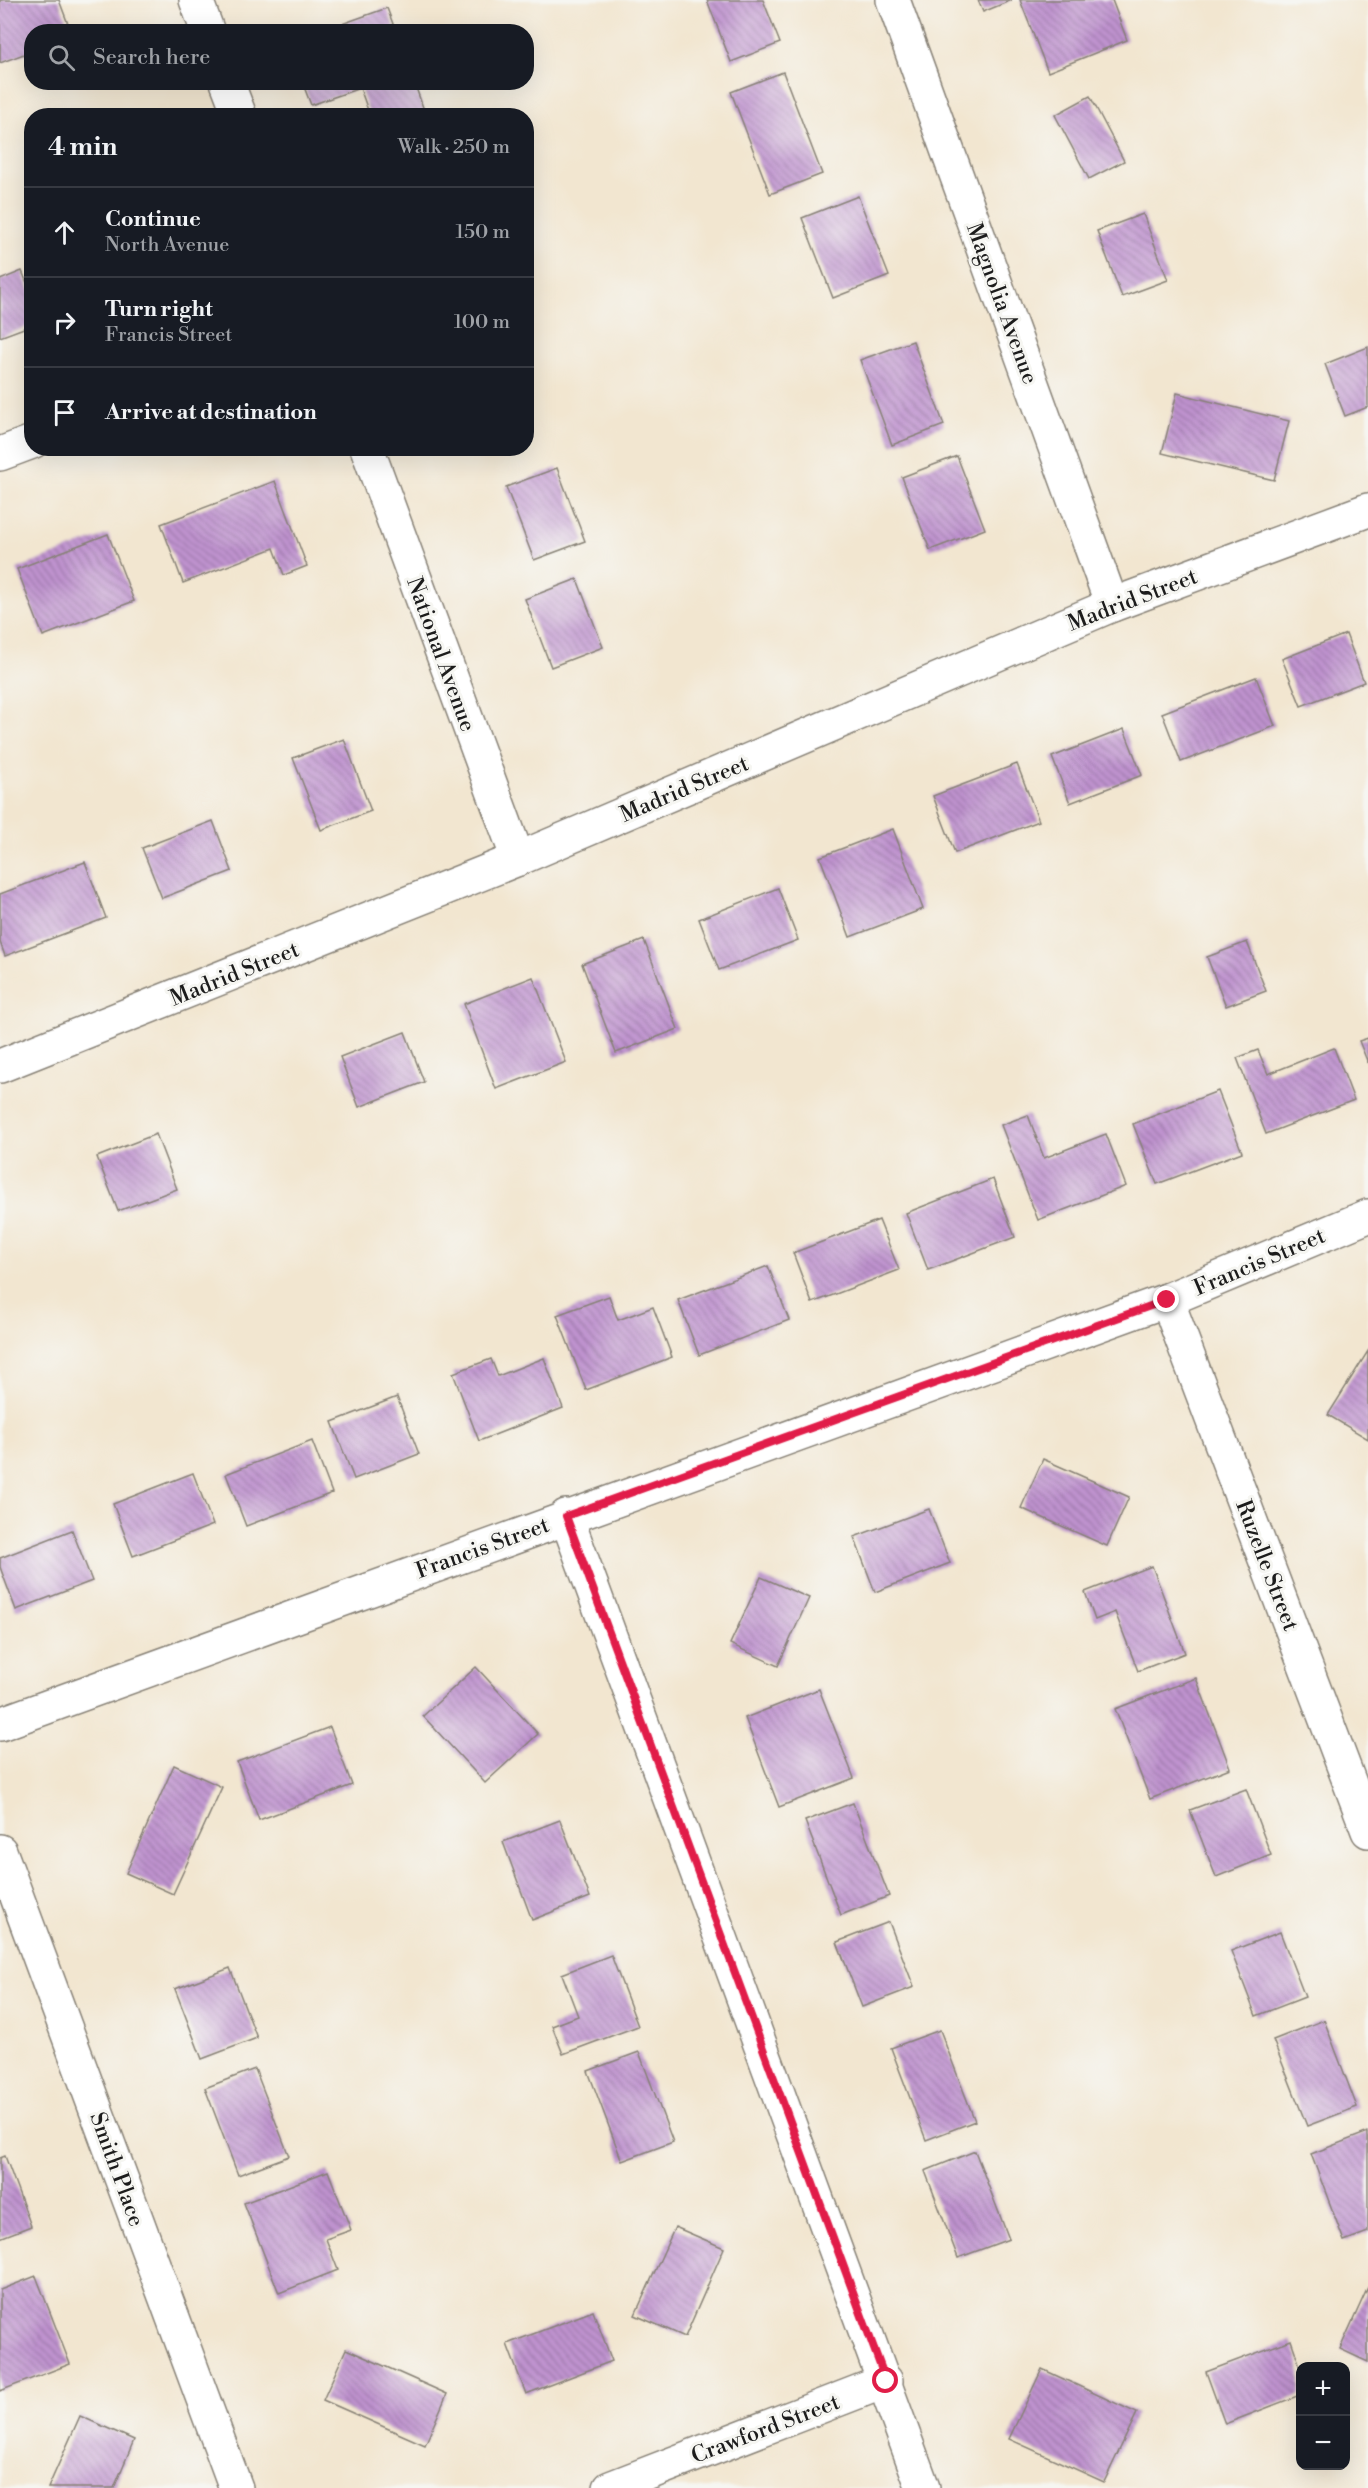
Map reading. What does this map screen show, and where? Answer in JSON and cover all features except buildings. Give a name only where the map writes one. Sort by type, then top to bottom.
[{"type":"street","points":[[196,0],[205,24]]},
{"type":"street","name":"Magnolia Avenue","points":[[893,0],[1112,605]]},
{"type":"street","points":[[230,90],[237,108]]},
{"type":"street","points":[[0,454],[24,445]]},
{"type":"street","name":"National Avenue","points":[[370,456],[518,859]]},
{"type":"street","name":"Madrid Street","points":[[0,1066],[518,859],[1112,605],[1368,510]]},
{"type":"street","name":"Francis Street","points":[[0,1724],[566,1516],[1167,1300],[1368,1216]]},
{"type":"street","name":"Ruzelle Street","points":[[1167,1300],[1368,1831]]},
{"type":"street","points":[[566,1516],[886,2381],[923,2488]]},
{"type":"street","name":"Smith Place","points":[[0,1851],[236,2488]]},
{"type":"street","name":"Crawford Street","points":[[610,2488],[886,2381]]},
{"type":"route","points":[[886,2381],[566,1516],[1167,1300]]}]
